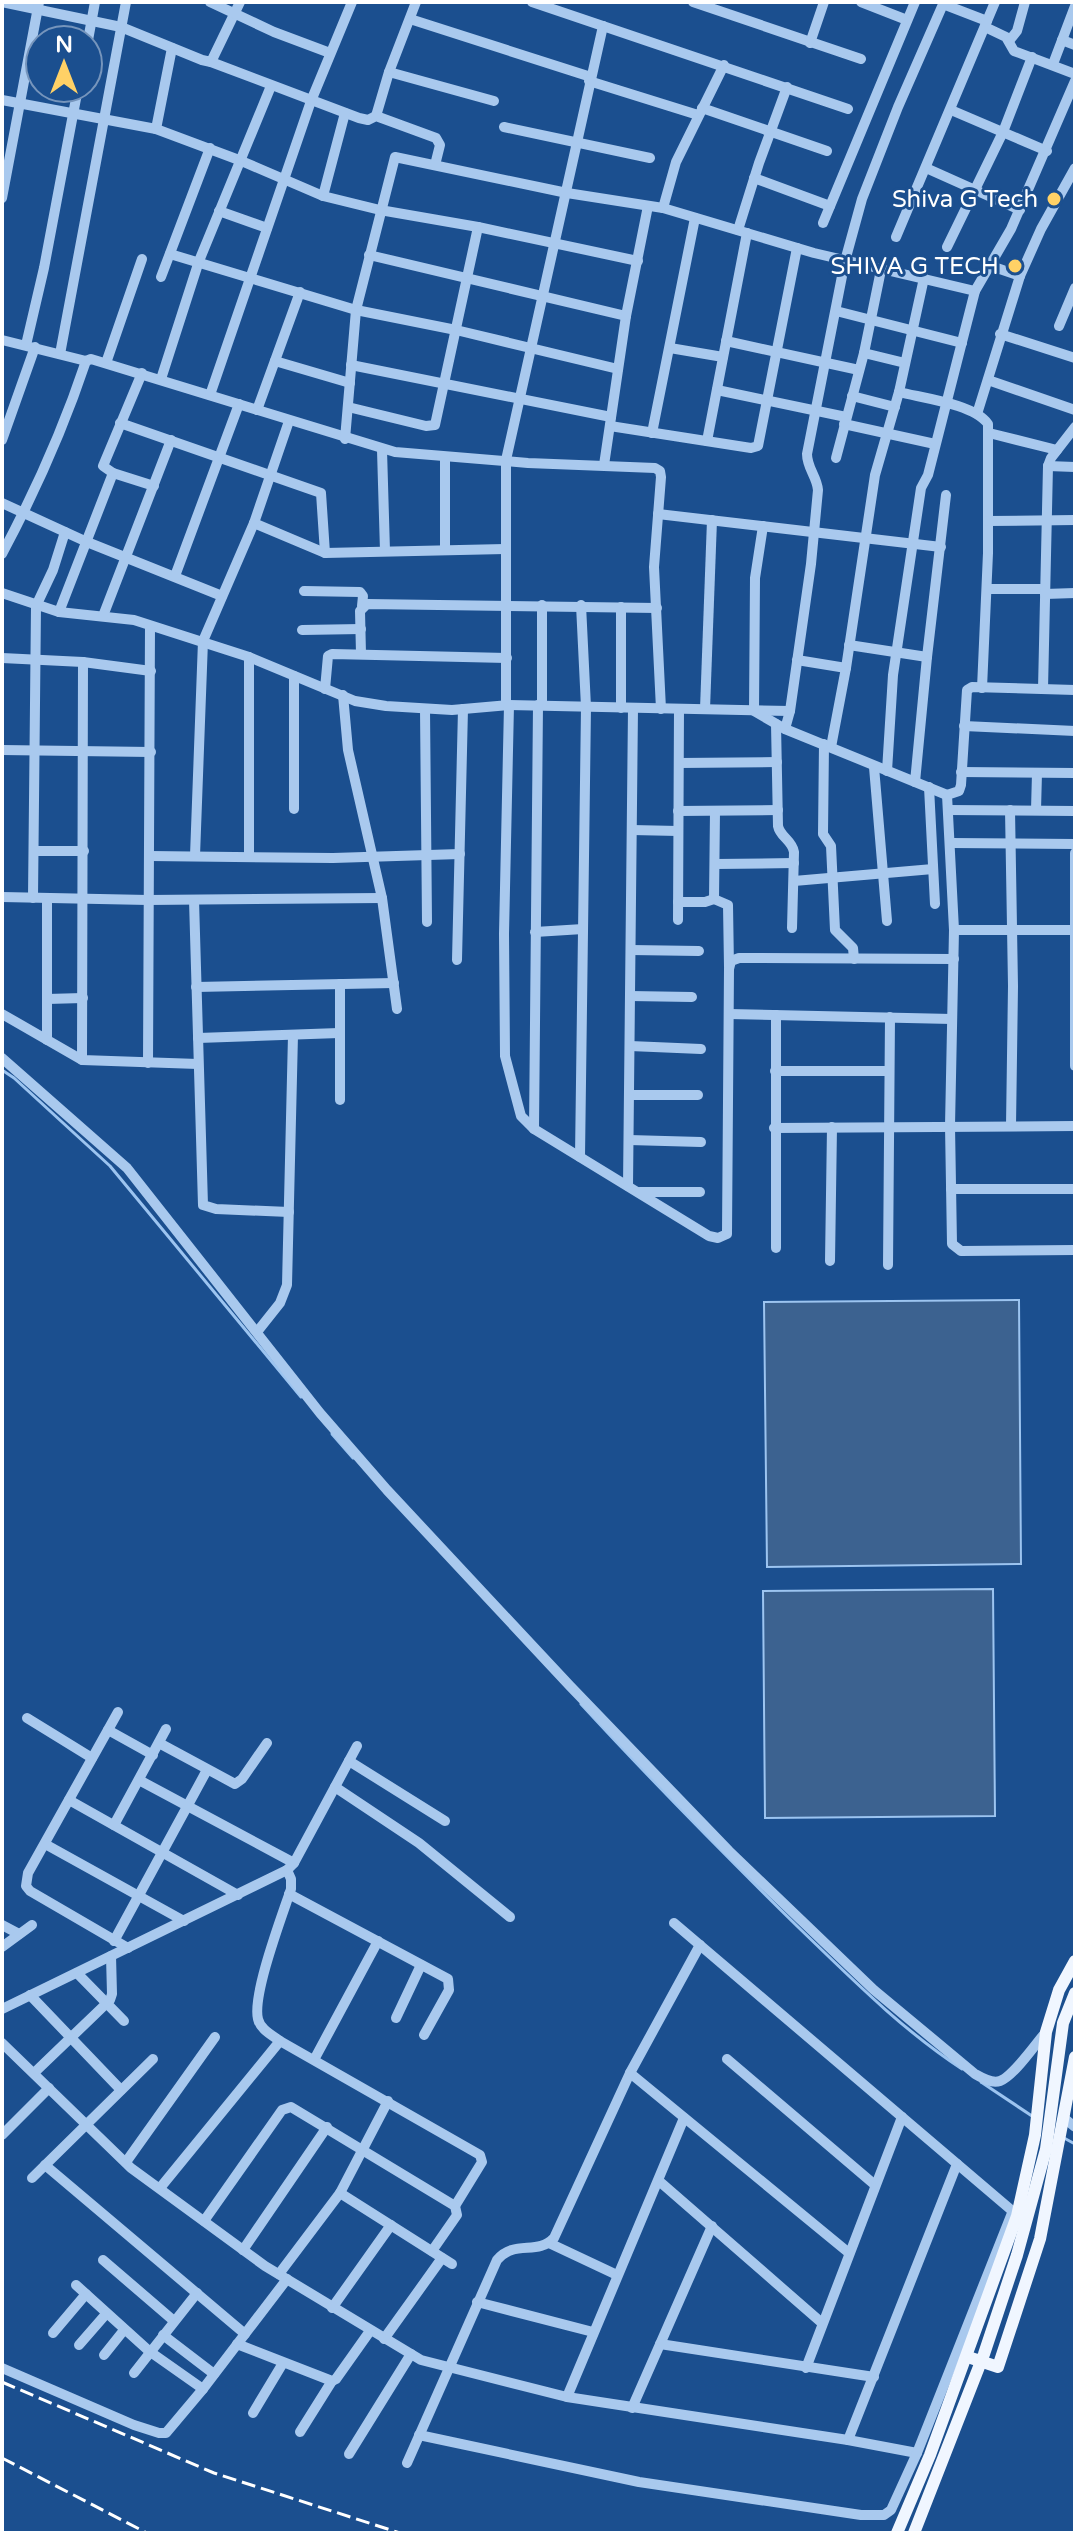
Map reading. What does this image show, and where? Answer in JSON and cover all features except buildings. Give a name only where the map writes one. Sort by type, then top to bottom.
[{"type":"main road","points":[[897,2533],[967,2357],[1015,2213],[1035,2135],[1046,2032],[1059,1990],[1075,1961]]},
{"type":"main road","points":[[914,2533],[984,2354],[1021,2242],[1046,2149],[1063,2023],[1075,1993]]},
{"type":"main road","points":[[967,2357],[998,2367],[1040,2239],[1067,2123],[1075,2057]]},
{"type":"street","points":[[2,2],[38,6],[121,27],[345,113],[368,120],[376,116],[436,138],[440,145],[435,165]]},
{"type":"street","points":[[91,24],[95,2]]},
{"type":"street","points":[[60,354],[126,2]]},
{"type":"street","points":[[210,2],[274,32],[330,53]]},
{"type":"street","points":[[211,62],[240,2]]},
{"type":"street","points":[[210,395],[311,101],[352,2]]},
{"type":"street","points":[[376,116],[416,2]]},
{"type":"street","points":[[532,2],[848,109]]},
{"type":"street","points":[[693,2],[861,59]]},
{"type":"street","points":[[810,43],[824,2]]},
{"type":"street","points":[[861,2],[907,20]]},
{"type":"street","points":[[823,223],[915,2]]},
{"type":"street","points":[[896,237],[995,2]]},
{"type":"street","points":[[1009,41],[1017,31],[1025,2]]},
{"type":"street","points":[[792,928],[793,845],[779,831],[777,762],[780,726],[790,711],[811,564],[818,482],[809,468],[807,454],[845,261],[872,169],[943,3],[1002,34],[1012,49],[1075,74]]},
{"type":"street","points":[[2,198],[38,6]]},
{"type":"street","points":[[1053,64],[1074,12]]},
{"type":"street","points":[[410,19],[590,79],[827,151]]},
{"type":"street","points":[[603,26],[506,460],[505,1056],[521,1116],[534,1129],[709,1236],[718,1238],[727,1234],[728,905],[714,899],[678,902]]},
{"type":"street","points":[[1062,40],[1075,45]]},
{"type":"street","points":[[156,129],[172,48]]},
{"type":"street","points":[[947,247],[1003,132],[1032,57]]},
{"type":"street","points":[[663,208],[676,162],[724,65]]},
{"type":"street","points":[[389,72],[494,101]]},
{"type":"street","points":[[887,771],[896,653],[919,495],[975,291],[1020,210],[1075,81]]},
{"type":"street","points":[[161,379],[199,261],[271,86]]},
{"type":"street","points":[[707,441],[754,178],[787,87]]},
{"type":"street","points":[[2,100],[156,129],[285,178],[323,196],[638,261]]},
{"type":"street","points":[[2,440],[31,346],[75,104]]},
{"type":"street","points":[[951,110],[1047,151]]},
{"type":"street","points":[[323,196],[345,113]]},
{"type":"street","points":[[504,127],[650,158]]},
{"type":"street","points":[[161,277],[210,148]]},
{"type":"street","points":[[345,439],[356,310],[393,159],[399,157],[567,193],[663,208],[845,261],[975,291]]},
{"type":"street","points":[[926,168],[1020,210]]},
{"type":"street","points":[[977,414],[1020,276],[1041,229],[1075,168]]},
{"type":"street","points":[[754,178],[830,206]]},
{"type":"street","points":[[604,465],[626,316],[648,206]]},
{"type":"street","points":[[219,211],[267,228]]},
{"type":"street","points":[[652,433],[695,218]]},
{"type":"street","points":[[348,407],[432,427],[437,420],[478,227]]},
{"type":"street","points":[[351,365],[522,398],[652,433],[751,448],[758,446],[769,400],[797,248]]},
{"type":"street","points":[[170,254],[356,310],[456,330],[618,369]]},
{"type":"street","points":[[369,255],[626,316]]},
{"type":"street","points":[[106,363],[142,259]]},
{"type":"street","points":[[991,266],[1020,276]]},
{"type":"street","points":[[836,458],[864,353],[881,270]]},
{"type":"street","points":[[854,959],[853,948],[835,930],[831,846],[823,834],[828,746],[846,668],[875,475],[899,392],[924,278]]},
{"type":"street","points":[[1059,326],[1075,288]]},
{"type":"street","points":[[257,410],[300,292]]},
{"type":"street","points":[[836,311],[962,343]]},
{"type":"street","points":[[1000,334],[1075,358]]},
{"type":"street","points":[[2,340],[142,373],[382,450],[445,457],[649,467],[660,471],[654,567],[661,709]]},
{"type":"street","points":[[726,341],[859,370]]},
{"type":"street","points":[[670,348],[723,357]]},
{"type":"street","points":[[864,353],[905,363]]},
{"type":"street","points":[[2,554],[24,513],[72,404],[86,361]]},
{"type":"street","points":[[275,361],[350,383]]},
{"type":"street","points":[[142,373],[103,466],[113,473],[154,486]]},
{"type":"street","points":[[988,380],[1075,410]]},
{"type":"street","points":[[717,390],[817,411],[935,444]]},
{"type":"street","points":[[899,392],[977,414],[988,424],[987,589],[982,688]]},
{"type":"street","points":[[852,396],[895,407]]},
{"type":"street","points":[[175,576],[239,404]]},
{"type":"street","points":[[195,856],[203,641],[254,523],[289,421]]},
{"type":"street","points":[[120,423],[321,493],[325,553]]},
{"type":"street","points":[[1043,689],[1048,466],[1075,427]]},
{"type":"street","points":[[989,433],[1057,450]]},
{"type":"street","points":[[103,616],[171,440]]},
{"type":"street","points":[[382,450],[385,551]]},
{"type":"street","points":[[445,457],[445,549]]},
{"type":"street","points":[[1048,466],[1075,467]]},
{"type":"street","points":[[59,612],[113,473]]},
{"type":"street","points":[[915,782],[946,495]]},
{"type":"street","points":[[2,503],[87,542],[222,596]]},
{"type":"street","points":[[658,514],[941,547]]},
{"type":"street","points":[[705,709],[712,520]]},
{"type":"street","points":[[988,521],[1075,520]]},
{"type":"street","points":[[254,523],[325,553],[505,549]]},
{"type":"street","points":[[754,711],[755,578],[763,526]]},
{"type":"street","points":[[33,898],[36,606],[53,570],[65,532]]},
{"type":"street","points":[[987,589],[1075,593]]},
{"type":"street","points":[[304,591],[360,592],[363,596],[361,654]]},
{"type":"street","points":[[2,593],[59,612],[134,620],[249,657],[368,704],[425,709],[540,705],[790,711]]},
{"type":"street","points":[[534,1129],[542,605]]},
{"type":"street","points":[[362,606],[581,605],[657,608]]},
{"type":"street","points":[[580,1157],[586,707],[581,605]]},
{"type":"street","points":[[621,607],[632,830],[629,1140],[633,1189]]},
{"type":"street","points":[[148,1063],[150,626]]},
{"type":"street","points":[[302,630],[361,629]]},
{"type":"street","points":[[849,645],[927,657]]},
{"type":"street","points":[[325,689],[328,656],[332,654],[507,658]]},
{"type":"street","points":[[249,657],[249,856]]},
{"type":"street","points":[[2,658],[83,662],[151,671]]},
{"type":"street","points":[[797,660],[846,668]]},
{"type":"street","points":[[82,1060],[83,662]]},
{"type":"street","points":[[294,676],[294,809]]},
{"type":"street","points":[[754,711],[780,726],[874,767],[947,795],[959,791],[967,690],[1075,690]]},
{"type":"street","points":[[343,695],[348,750],[375,857],[397,1009]]},
{"type":"street","points":[[425,709],[427,922]]},
{"type":"street","points":[[457,960],[463,709]]},
{"type":"street","points":[[678,920],[679,709]]},
{"type":"street","points":[[964,726],[1075,731]]},
{"type":"street","points":[[2,750],[151,752]]},
{"type":"street","points":[[679,763],[777,762]]},
{"type":"street","points":[[874,767],[887,921]]},
{"type":"street","points":[[961,772],[1075,773]]},
{"type":"street","points":[[1036,810],[1037,773]]},
{"type":"street","points":[[929,787],[935,904]]},
{"type":"street","points":[[947,795],[954,930],[951,1236],[955,1248],[961,1251],[1075,1250]]},
{"type":"street","points":[[678,811],[778,810]]},
{"type":"street","points":[[948,810],[1075,811]]},
{"type":"street","points":[[1010,810],[1013,931],[1011,1126]]},
{"type":"street","points":[[714,899],[715,811]]},
{"type":"street","points":[[632,830],[678,831]]},
{"type":"street","points":[[951,843],[1075,844]]},
{"type":"street","points":[[34,851],[84,851]]},
{"type":"street","points":[[1075,853],[1075,1066]]},
{"type":"street","points":[[150,856],[375,857],[460,854]]},
{"type":"street","points":[[715,864],[794,863]]},
{"type":"street","points":[[794,881],[933,869]]},
{"type":"street","points":[[2,897],[148,900],[382,898]]},
{"type":"street","points":[[47,898],[47,1040]]},
{"type":"street","points":[[194,900],[203,1205],[216,1209],[289,1212]]},
{"type":"street","points":[[535,932],[583,929]]},
{"type":"street","points":[[954,930],[1074,930]]},
{"type":"street","points":[[631,950],[699,951]]},
{"type":"street","points":[[729,969],[731,961],[739,958],[954,959]]},
{"type":"street","points":[[196,987],[394,983]]},
{"type":"street","points":[[340,984],[340,1100]]},
{"type":"street","points":[[630,996],[692,997]]},
{"type":"street","points":[[47,999],[83,998]]},
{"type":"street","points":[[2,1014],[82,1060],[198,1064]]},
{"type":"street","points":[[729,1014],[952,1019]]},
{"type":"street","points":[[776,1015],[776,1248]]},
{"type":"street","points":[[888,1265],[890,1017]]},
{"type":"street","points":[[198,1038],[339,1033]]},
{"type":"street","points":[[257,1332],[285,1293],[293,1035]]},
{"type":"street","points":[[630,1046],[701,1049]]},
{"type":"street","points":[[2,1058],[127,1168],[320,1413],[387,1490],[729,1851],[874,1990],[975,2074],[988,2081],[1000,2081],[1011,2073],[1046,2032]]},
{"type":"street","points":[[775,1071],[888,1071]]},
{"type":"street","points":[[629,1095],[698,1095]]},
{"type":"street","points":[[774,1128],[1075,1126]]},
{"type":"street","points":[[830,1261],[832,1127]]},
{"type":"street","points":[[629,1140],[701,1142]]},
{"type":"street","points":[[633,1189],[700,1192]]},
{"type":"street","points":[[951,1189],[1075,1189]]},
{"type":"street","points":[[118,1712],[28,1873],[26,1886],[128,1948]]},
{"type":"street","points":[[27,1718],[92,1758]]},
{"type":"street","points":[[114,1825],[166,1729]]},
{"type":"street","points":[[108,1730],[153,1755]]},
{"type":"street","points":[[159,1743],[230,1783],[239,1783],[267,1743]]},
{"type":"street","points":[[2,2009],[238,1895],[290,1866],[357,1746]]},
{"type":"street","points":[[349,1761],[445,1821]]},
{"type":"street","points":[[114,1941],[207,1770]]},
{"type":"street","points":[[139,1780],[290,1866]]},
{"type":"street","points":[[335,1787],[419,1843],[510,1917]]},
{"type":"street","points":[[69,1800],[238,1895]]},
{"type":"street","points":[[45,1844],[184,1921]]},
{"type":"street","points":[[290,1866],[289,1894],[260,1989],[257,2013],[260,2025],[280,2041],[315,2058],[482,2158],[455,2206],[457,2215],[432,2251]]},
{"type":"street","points":[[289,1894],[442,1976],[450,1984],[424,2035]]},
{"type":"street","points":[[419,2435],[639,2482],[861,2515],[888,2514],[917,2453],[1015,2213],[674,1923]]},
{"type":"street","points":[[2,1925],[19,1934]]},
{"type":"street","points":[[2,1947],[32,1925]]},
{"type":"street","points":[[315,2058],[378,1941]]},
{"type":"street","points":[[407,2463],[477,2302],[503,2254],[509,2249],[542,2247],[554,2238],[630,2073],[700,1945]]},
{"type":"street","points":[[34,2073],[112,1994],[111,1956]]},
{"type":"street","points":[[396,2018],[421,1965]]},
{"type":"street","points":[[77,1973],[124,2021]]},
{"type":"street","points":[[30,1995],[121,2090]]},
{"type":"street","points":[[126,2162],[215,2037]]},
{"type":"street","points":[[160,2188],[280,2041]]},
{"type":"street","points":[[2,2043],[126,2162],[160,2188],[283,2277],[411,2354],[448,2367],[567,2397],[917,2453]]},
{"type":"street","points":[[32,2178],[153,2059]]},
{"type":"street","points":[[727,2059],[875,2185]]},
{"type":"street","points":[[630,2073],[849,2253]]},
{"type":"street","points":[[2,2135],[49,2088]]},
{"type":"street","points":[[2,2368],[159,2433],[172,2429],[245,2334],[340,2193],[388,2101]]},
{"type":"street","points":[[204,2221],[282,2110],[291,2107],[455,2206]]},
{"type":"street","points":[[806,2368],[902,2117]]},
{"type":"street","points":[[567,2397],[684,2118]]},
{"type":"street","points":[[243,2250],[327,2127]]},
{"type":"street","points":[[848,2440],[957,2164]]},
{"type":"street","points":[[45,2165],[245,2334]]},
{"type":"street","points":[[659,2181],[822,2323]]},
{"type":"street","points":[[340,2193],[447,2261],[384,2339]]},
{"type":"street","points":[[332,2308],[391,2225]]},
{"type":"street","points":[[632,2408],[712,2226]]},
{"type":"street","points":[[549,2243],[617,2275]]},
{"type":"street","points":[[103,2260],[174,2321]]},
{"type":"street","points":[[76,2285],[149,2351],[203,2389]]},
{"type":"street","points":[[134,2373],[197,2293]]},
{"type":"street","points":[[53,2333],[86,2294]]},
{"type":"street","points":[[477,2302],[593,2332]]},
{"type":"street","points":[[79,2345],[106,2314]]},
{"type":"street","points":[[104,2355],[124,2330]]},
{"type":"street","points":[[300,2432],[332,2381],[370,2331]]},
{"type":"street","points":[[163,2335],[214,2374]]},
{"type":"street","points":[[237,2344],[332,2381]]},
{"type":"street","points":[[660,2344],[874,2377]]},
{"type":"street","points":[[349,2454],[411,2354]]},
{"type":"street","points":[[253,2413],[283,2363]]},
{"type":"water","points":[[1019,1300],[1021,1564],[767,1567],[764,1302]]},
{"type":"water","points":[[993,1589],[995,1816],[765,1818],[763,1591]]},
{"type":"waterway","points":[[2,1070],[110,1166],[301,1397]]},
{"type":"waterway","points":[[332,1434],[353,1458]]},
{"type":"waterway","points":[[581,1704],[797,1926],[897,2020],[962,2069]]},
{"type":"waterway","points":[[981,2082],[1032,2116]]},
{"type":"waterway","points":[[1064,2138],[1075,2144]]},
{"type":"railway","points":[[2,2382],[214,2473],[400,2533]]},
{"type":"railway","points":[[2,2458],[147,2533]]},
{"type":"place","name":"Shiva G Tech","points":[[1054,199]]},
{"type":"place","name":"SHIVA G TECH","points":[[1015,266]]}]
